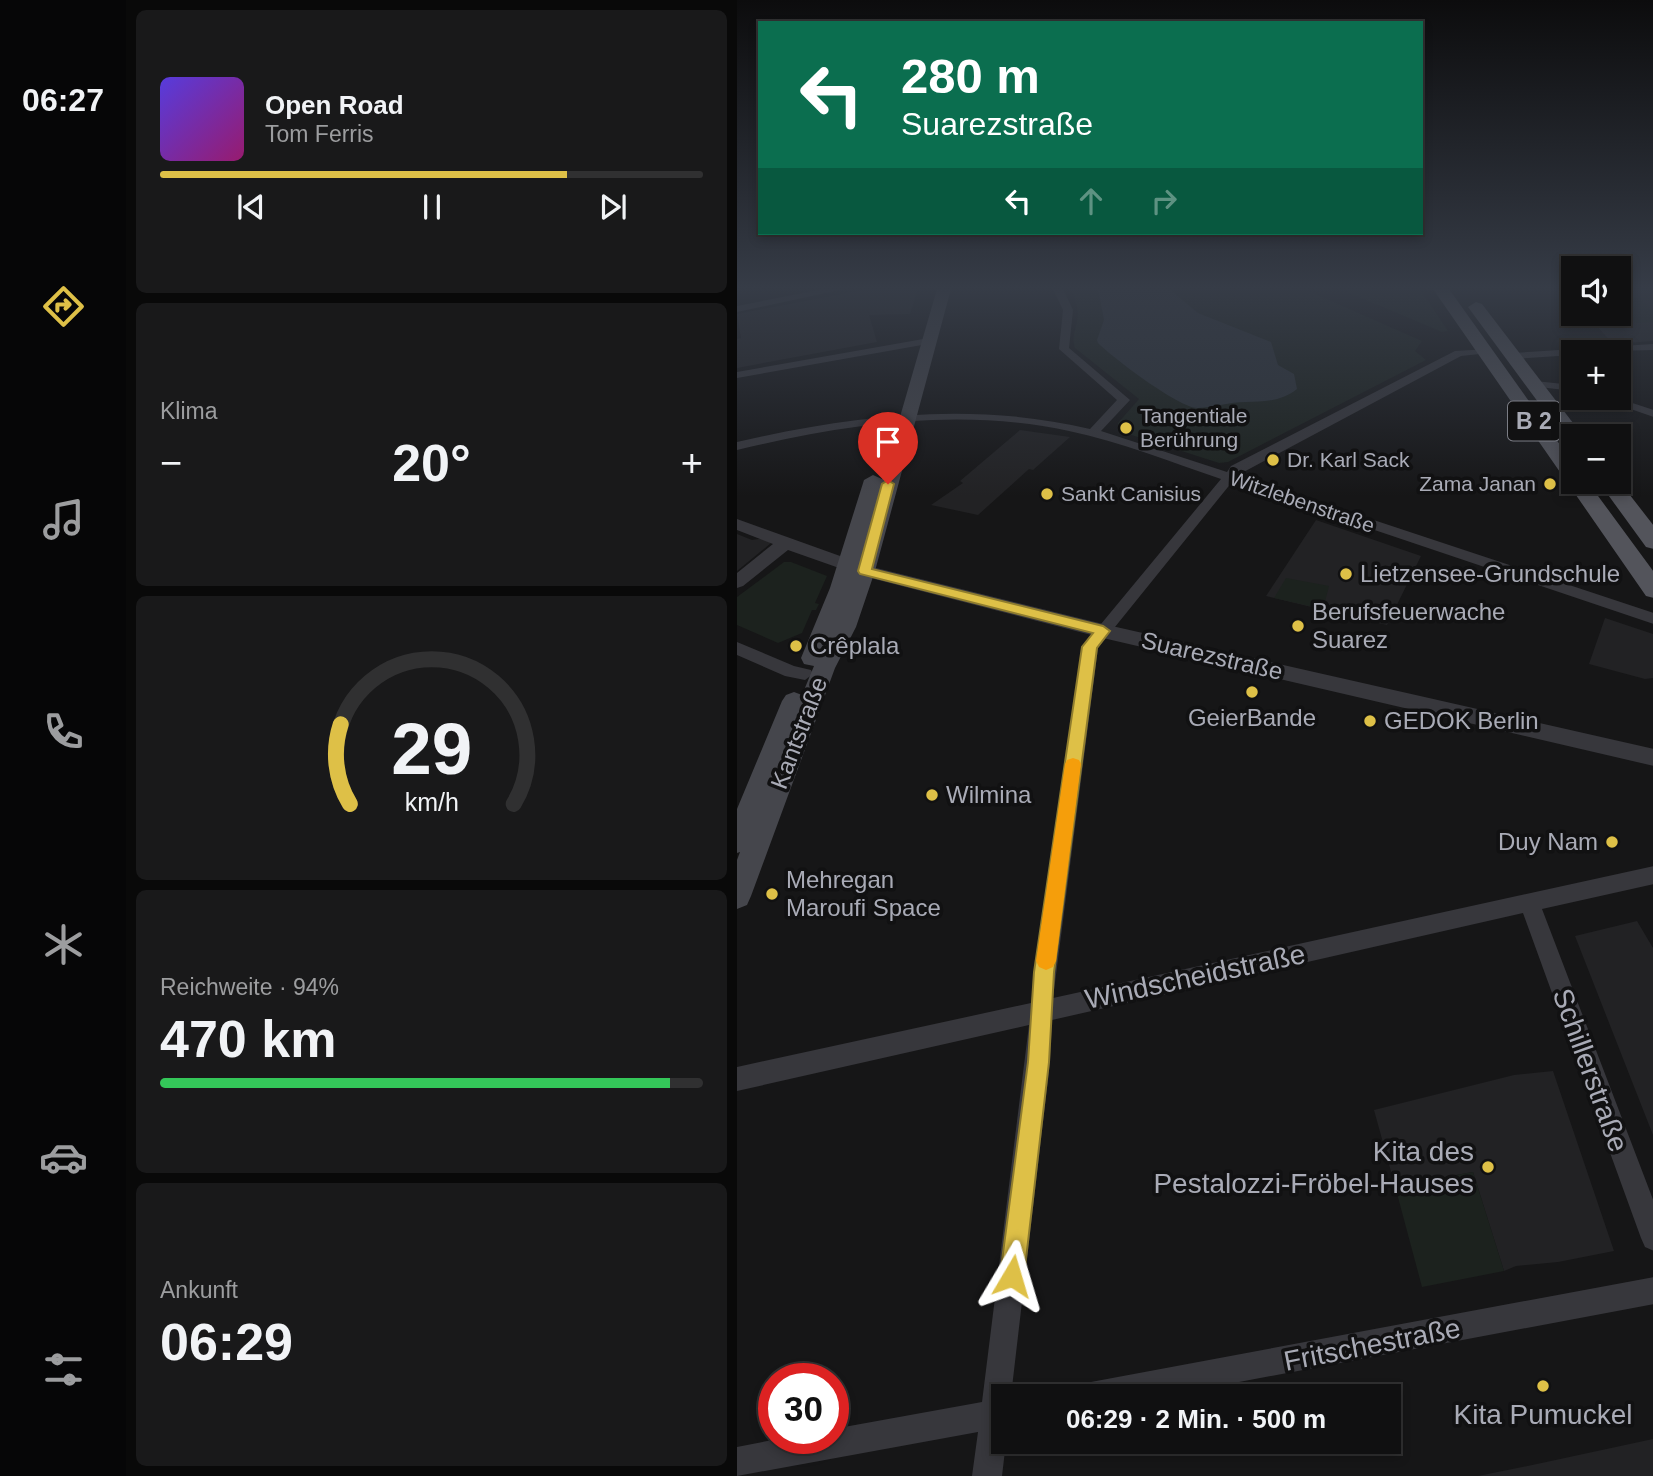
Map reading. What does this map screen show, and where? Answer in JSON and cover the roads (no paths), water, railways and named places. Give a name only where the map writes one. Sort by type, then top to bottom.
[{"type":"main road","points":[[856,569],[918,358]]},
{"type":"main road","name":"B 2","points":[[1490,358],[1561,459]]},
{"type":"main road","name":"B 2","points":[[1514,358],[1564,424]]},
{"type":"main road","name":"B 2","points":[[1586,494],[1653,590]]},
{"type":"main road","points":[[1618,494],[1653,542]]},
{"type":"main road","name":"Kantstraße","points":[[737,841],[835,604],[856,569]]},
{"type":"main road","name":"Kantstraße","points":[[737,896],[824,668],[844,627],[856,569]]},
{"type":"street","points":[[737,374],[828,358]]},
{"type":"street","points":[[1074,358],[1124,400],[1094,432]]},
{"type":"street","points":[[1002,1384],[1052,915],[1089,647],[1236,469],[1451,358]]},
{"type":"street","points":[[1535,384],[1561,385]]},
{"type":"street","points":[[1631,407],[1653,414]]},
{"type":"street","name":"Witzlebenstraße","points":[[737,446],[899,419],[1007,419],[1061,425],[1094,432],[1653,619]]},
{"type":"street","name":"Suarezstraße","points":[[737,524],[856,569],[1103,631],[1653,758]]},
{"type":"street","points":[[737,582],[786,543]]},
{"type":"street","points":[[737,648],[791,672],[805,674]]},
{"type":"street","name":"Windscheidstraße","points":[[737,1079],[1041,1009],[1653,875]]},
{"type":"street","name":"Schillerstraße","points":[[1529,902],[1653,1238]]},
{"type":"street","name":"Fritschestraße","points":[[1155,1384],[1653,1290]]},
{"type":"street","points":[[737,1462],[991,1415]]},
{"type":"street","points":[[987,1476],[991,1454]]},
{"type":"place","name":"Tangentiale Berührung","points":[[1126,428]]},
{"type":"place","name":"Dr. Karl Sack","points":[[1273,460]]},
{"type":"place","name":"Zama Janan","points":[[1550,484]]},
{"type":"place","name":"Sankt Canisius","points":[[1047,494]]},
{"type":"place","name":"Lietzensee-Grundschule","points":[[1346,574]]},
{"type":"place","name":"Berufsfeuerwache Suarez","points":[[1298,626]]},
{"type":"place","name":"Crêplala","points":[[796,646]]},
{"type":"place","name":"GeierBande","points":[[1252,692]]},
{"type":"place","name":"GEDOK Berlin","points":[[1370,721]]},
{"type":"place","name":"Wilmina","points":[[932,795]]},
{"type":"place","name":"Duy Nam","points":[[1612,842]]},
{"type":"place","name":"Mehregan Maroufi Space","points":[[772,894]]},
{"type":"place","name":"Kita des Pestalozzi-Fröbel-Hauses","points":[[1488,1167]]},
{"type":"place","name":"Kita Pumuckel","points":[[1543,1386]]}]
